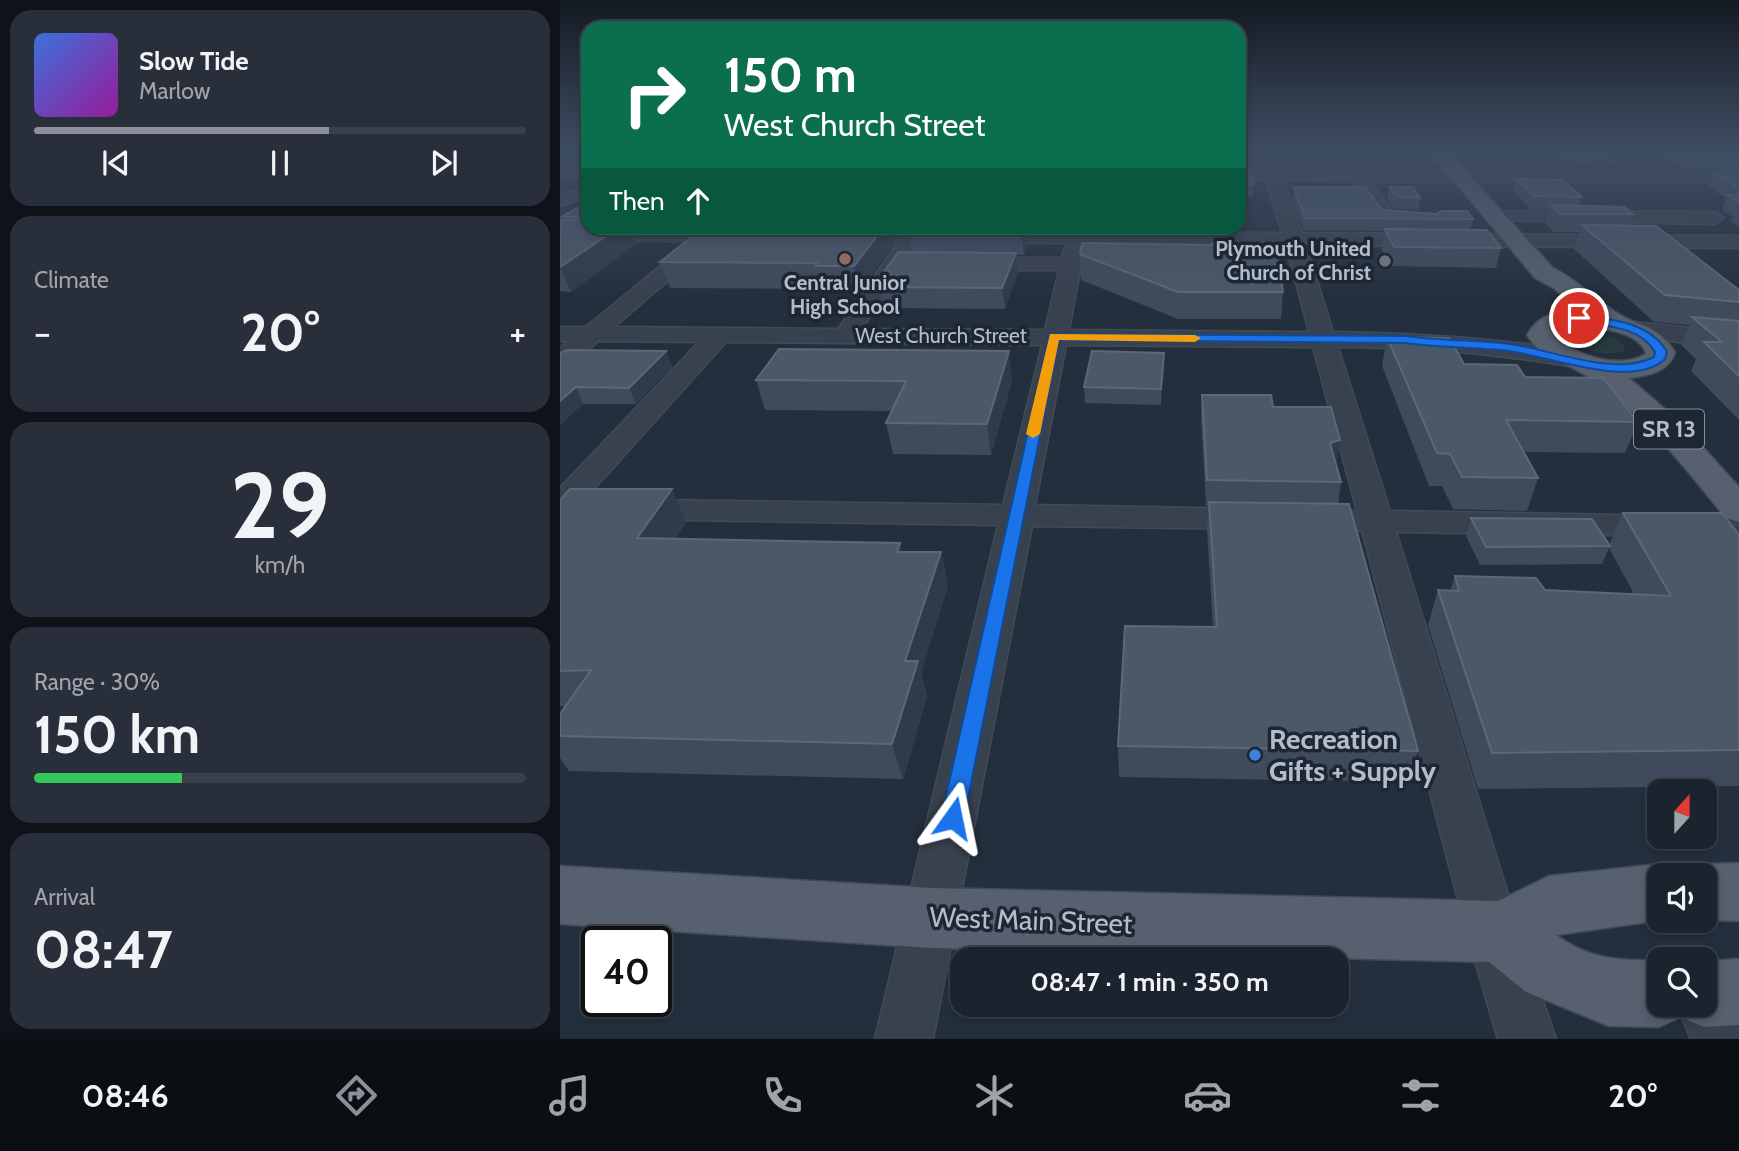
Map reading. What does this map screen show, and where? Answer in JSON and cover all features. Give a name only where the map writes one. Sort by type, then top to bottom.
[{"type":"main road","points":[[1481,200],[1544,272],[1563,281],[1595,312],[1657,344],[1661,352],[1656,361],[1615,368],[1577,361],[1545,342],[1541,335],[1554,303],[1539,279],[1544,272]]},
{"type":"main road","points":[[1547,325],[1579,318],[1625,326]]},
{"type":"main road","name":"SR 13","points":[[1577,361],[1629,391],[1654,412],[1739,510]]},
{"type":"main road","name":"SR 13","points":[[1656,361],[1664,390],[1739,473]]},
{"type":"main road","points":[[1717,893],[1739,892]]},
{"type":"main road","points":[[1647,894],[1549,905],[1497,932],[1549,969],[1609,993],[1647,994]]},
{"type":"main road","name":"West Main Street","points":[[560,895],[932,918],[1497,932]]},
{"type":"main road","points":[[1717,993],[1739,992]]},
{"type":"street","points":[[1281,200],[1527,1039]]},
{"type":"street","points":[[1375,200],[1385,216],[1438,218]]},
{"type":"street","points":[[1691,200],[1739,234]]},
{"type":"street","points":[[1472,218],[1715,218]]},
{"type":"street","points":[[560,234],[581,234]]},
{"type":"street","points":[[560,361],[710,235]]},
{"type":"street","points":[[781,235],[803,236]]},
{"type":"street","points":[[830,236],[851,235]]},
{"type":"street","points":[[846,335],[912,235]]},
{"type":"street","points":[[958,235],[1076,243],[1294,239],[1739,242]]},
{"type":"street","points":[[948,263],[1076,243]]},
{"type":"street","points":[[904,1039],[1076,243]]},
{"type":"street","points":[[893,263],[921,263]]},
{"type":"street","name":"West Church Street","points":[[1406,340],[1444,335],[1521,332],[1547,325]]},
{"type":"street","points":[[1625,326],[1691,337],[1739,340]]},
{"type":"street","name":"West Church Street","points":[[560,334],[1406,340],[1508,348],[1577,361]]},
{"type":"street","points":[[560,508],[720,334]]},
{"type":"street","points":[[1656,361],[1683,352],[1739,350]]},
{"type":"street","points":[[560,508],[1739,527]]},
{"type":"street","points":[[1710,1017],[1721,1039]]},
{"type":"green space","points":[[1588,334],[1612,337],[1626,347],[1623,352],[1617,353],[1587,349],[1578,341],[1580,337]]},
{"type":"building","points":[[1299,200],[1375,200],[1382,210],[1436,214],[1442,211],[1467,211],[1473,219],[1305,218]]},
{"type":"building","points":[[1551,205],[1624,207],[1633,214],[1560,214]]},
{"type":"building","points":[[581,206],[581,217],[561,217]]},
{"type":"building","points":[[560,220],[581,220],[581,235],[608,235],[560,267]]},
{"type":"building","points":[[1582,225],[1656,226],[1739,290],[1739,302],[1665,295]]},
{"type":"building","points":[[1385,229],[1487,230],[1501,248],[1394,247]]},
{"type":"building","points":[[878,235],[854,266],[815,266],[817,263],[660,262],[693,236]]},
{"type":"building","points":[[909,235],[1022,235],[1022,236]]},
{"type":"building","points":[[1082,243],[1269,244],[1271,254],[1278,256],[1283,292],[1178,292],[1080,254]]},
{"type":"building","points":[[898,252],[1016,253],[1002,288],[879,287],[889,272],[884,272]]},
{"type":"building","points":[[1692,317],[1739,321],[1739,376],[1704,342],[1722,342]]},
{"type":"building","points":[[1387,337],[1449,338],[1464,364],[1517,365],[1525,377],[1603,378],[1638,422],[1506,420],[1538,478],[1462,477],[1450,454],[1437,453]]},
{"type":"building","points":[[779,349],[1009,351],[987,424],[886,423],[906,381],[756,380]]},
{"type":"building","points":[[567,350],[666,351],[629,388],[576,387],[560,401],[560,353]]},
{"type":"building","points":[[1092,351],[1164,353],[1161,389],[1084,387]]},
{"type":"building","points":[[1202,395],[1271,395],[1273,407],[1331,407],[1340,440],[1330,443],[1341,482],[1207,480]]},
{"type":"building","points":[[570,489],[672,489],[637,538],[900,543],[897,552],[941,552],[905,661],[918,661],[892,744],[560,736],[560,714],[591,670],[560,671],[560,500]]},
{"type":"building","points":[[1209,502],[1349,504],[1418,751],[1118,746],[1125,626],[1217,627]]},
{"type":"building","points":[[1623,513],[1722,513],[1739,535],[1739,750],[1492,753],[1438,590],[1459,591],[1455,576],[1536,578],[1545,590],[1671,596]]},
{"type":"building","points":[[1471,518],[1592,519],[1610,546],[1486,547]]},
{"type":"slow traffic","points":[[1033,434],[1054,337],[1195,338]]},
{"type":"place","name":"Central Junior High School","points":[[845,259]]},
{"type":"place","name":"Plymouth United Church of Christ","points":[[1385,261]]},
{"type":"place","name":"Recreation Gifts + Supply","points":[[1255,755]]},
{"type":"route","points":[[953,818],[1054,337],[1406,340],[1508,348],[1629,369],[1652,364],[1659,359],[1661,352],[1657,344],[1634,329],[1579,318]]}]
